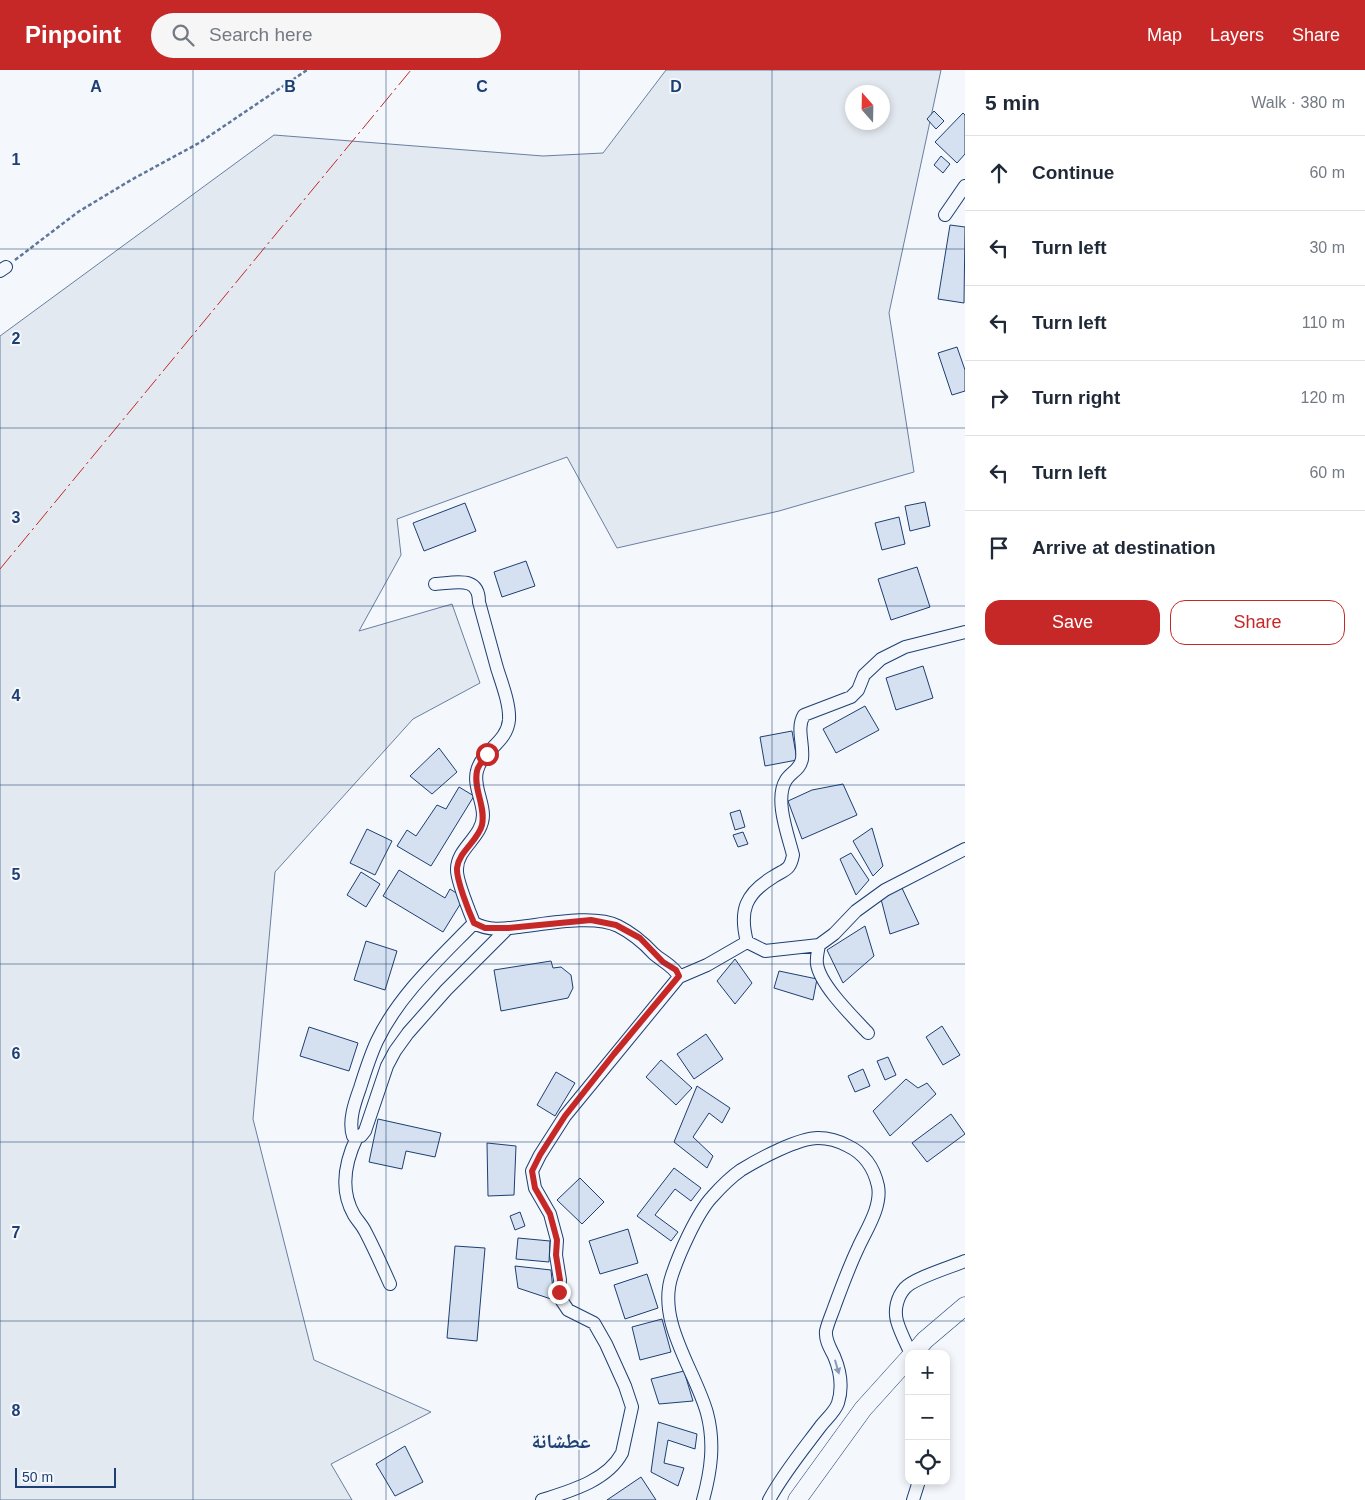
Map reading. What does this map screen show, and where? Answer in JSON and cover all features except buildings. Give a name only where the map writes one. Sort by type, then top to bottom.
[{"type":"main road","points":[[916,1350],[965,1306]]},
{"type":"main road","points":[[797,1500],[863,1409],[905,1362]]},
{"type":"street","points":[[945,215],[965,186]]},
{"type":"street","points":[[435,584],[463,582],[475,586],[479,592],[479,602],[504,692],[509,718],[507,730],[499,743],[487,754],[477,769],[476,781],[483,815],[482,826],[458,862],[457,869],[468,909],[474,923],[485,928],[508,928],[591,920],[616,925],[640,938],[663,962],[676,970],[679,976]]},
{"type":"street","points":[[965,632],[905,647],[881,658],[864,675],[858,690],[851,697],[804,715],[800,721],[802,760],[796,772],[786,780],[780,800],[793,855],[791,864],[787,870],[775,876],[751,894],[742,924],[748,942],[765,951],[819,945],[834,934],[856,911],[885,890],[965,848]]},
{"type":"street","points":[[357,1137],[353,1136],[352,1132],[353,1115],[366,1070],[380,1035],[400,1003],[419,980],[474,923]]},
{"type":"street","points":[[390,1284],[364,1230],[353,1213],[346,1194],[345,1176],[348,1156],[357,1137],[361,1136],[365,1131],[387,1066],[408,1033],[446,990],[508,928]]},
{"type":"street","points":[[542,1500],[569,1491],[590,1481],[607,1471],[618,1460],[622,1453],[632,1407],[625,1386],[606,1344],[594,1323],[568,1310],[562,1301],[559,1292],[560,1280],[556,1255],[557,1240],[550,1214],[535,1188],[532,1171],[565,1116],[679,976],[706,965],[748,942]]},
{"type":"street","points":[[819,945],[817,964],[823,978],[833,994],[868,1033]]},
{"type":"street","points":[[703,1500],[710,1474],[712,1439],[707,1414],[697,1386],[684,1359],[668,1310],[667,1296],[672,1274],[701,1213],[711,1197],[740,1172],[793,1144],[817,1138],[829,1139],[854,1149],[868,1160],[875,1174],[878,1190],[877,1204],[848,1271],[829,1321],[826,1335],[838,1368],[840,1381],[837,1405],[790,1467],[769,1500]]},
{"type":"street","points":[[910,1350],[897,1320],[897,1303],[905,1288],[965,1261]]},
{"type":"street","points":[[913,1500],[918,1485]]},
{"type":"path","points":[[3,269],[78,212],[131,180],[200,143],[306,70]]},
{"type":"shaded area","points":[[666,70],[941,70],[889,313],[914,472],[779,511],[617,548],[567,457],[397,519],[401,555],[359,631],[452,604],[480,683],[413,719],[275,872],[253,1119],[314,1360],[431,1412],[331,1464],[352,1500],[0,1500],[0,336],[274,135],[543,156],[603,153]]},
{"type":"power","points":[[0,569],[411,70]]},
{"type":"district","name":"عطشانة","points":[[561,1441]]},
{"type":"route","points":[[487,754],[477,769],[476,781],[483,815],[482,826],[458,862],[457,869],[468,909],[474,923],[485,928],[508,928],[591,920],[616,925],[640,938],[663,962],[676,970],[679,976],[565,1116],[532,1171],[535,1188],[550,1214],[557,1240],[556,1255],[560,1280],[559,1292]]}]
